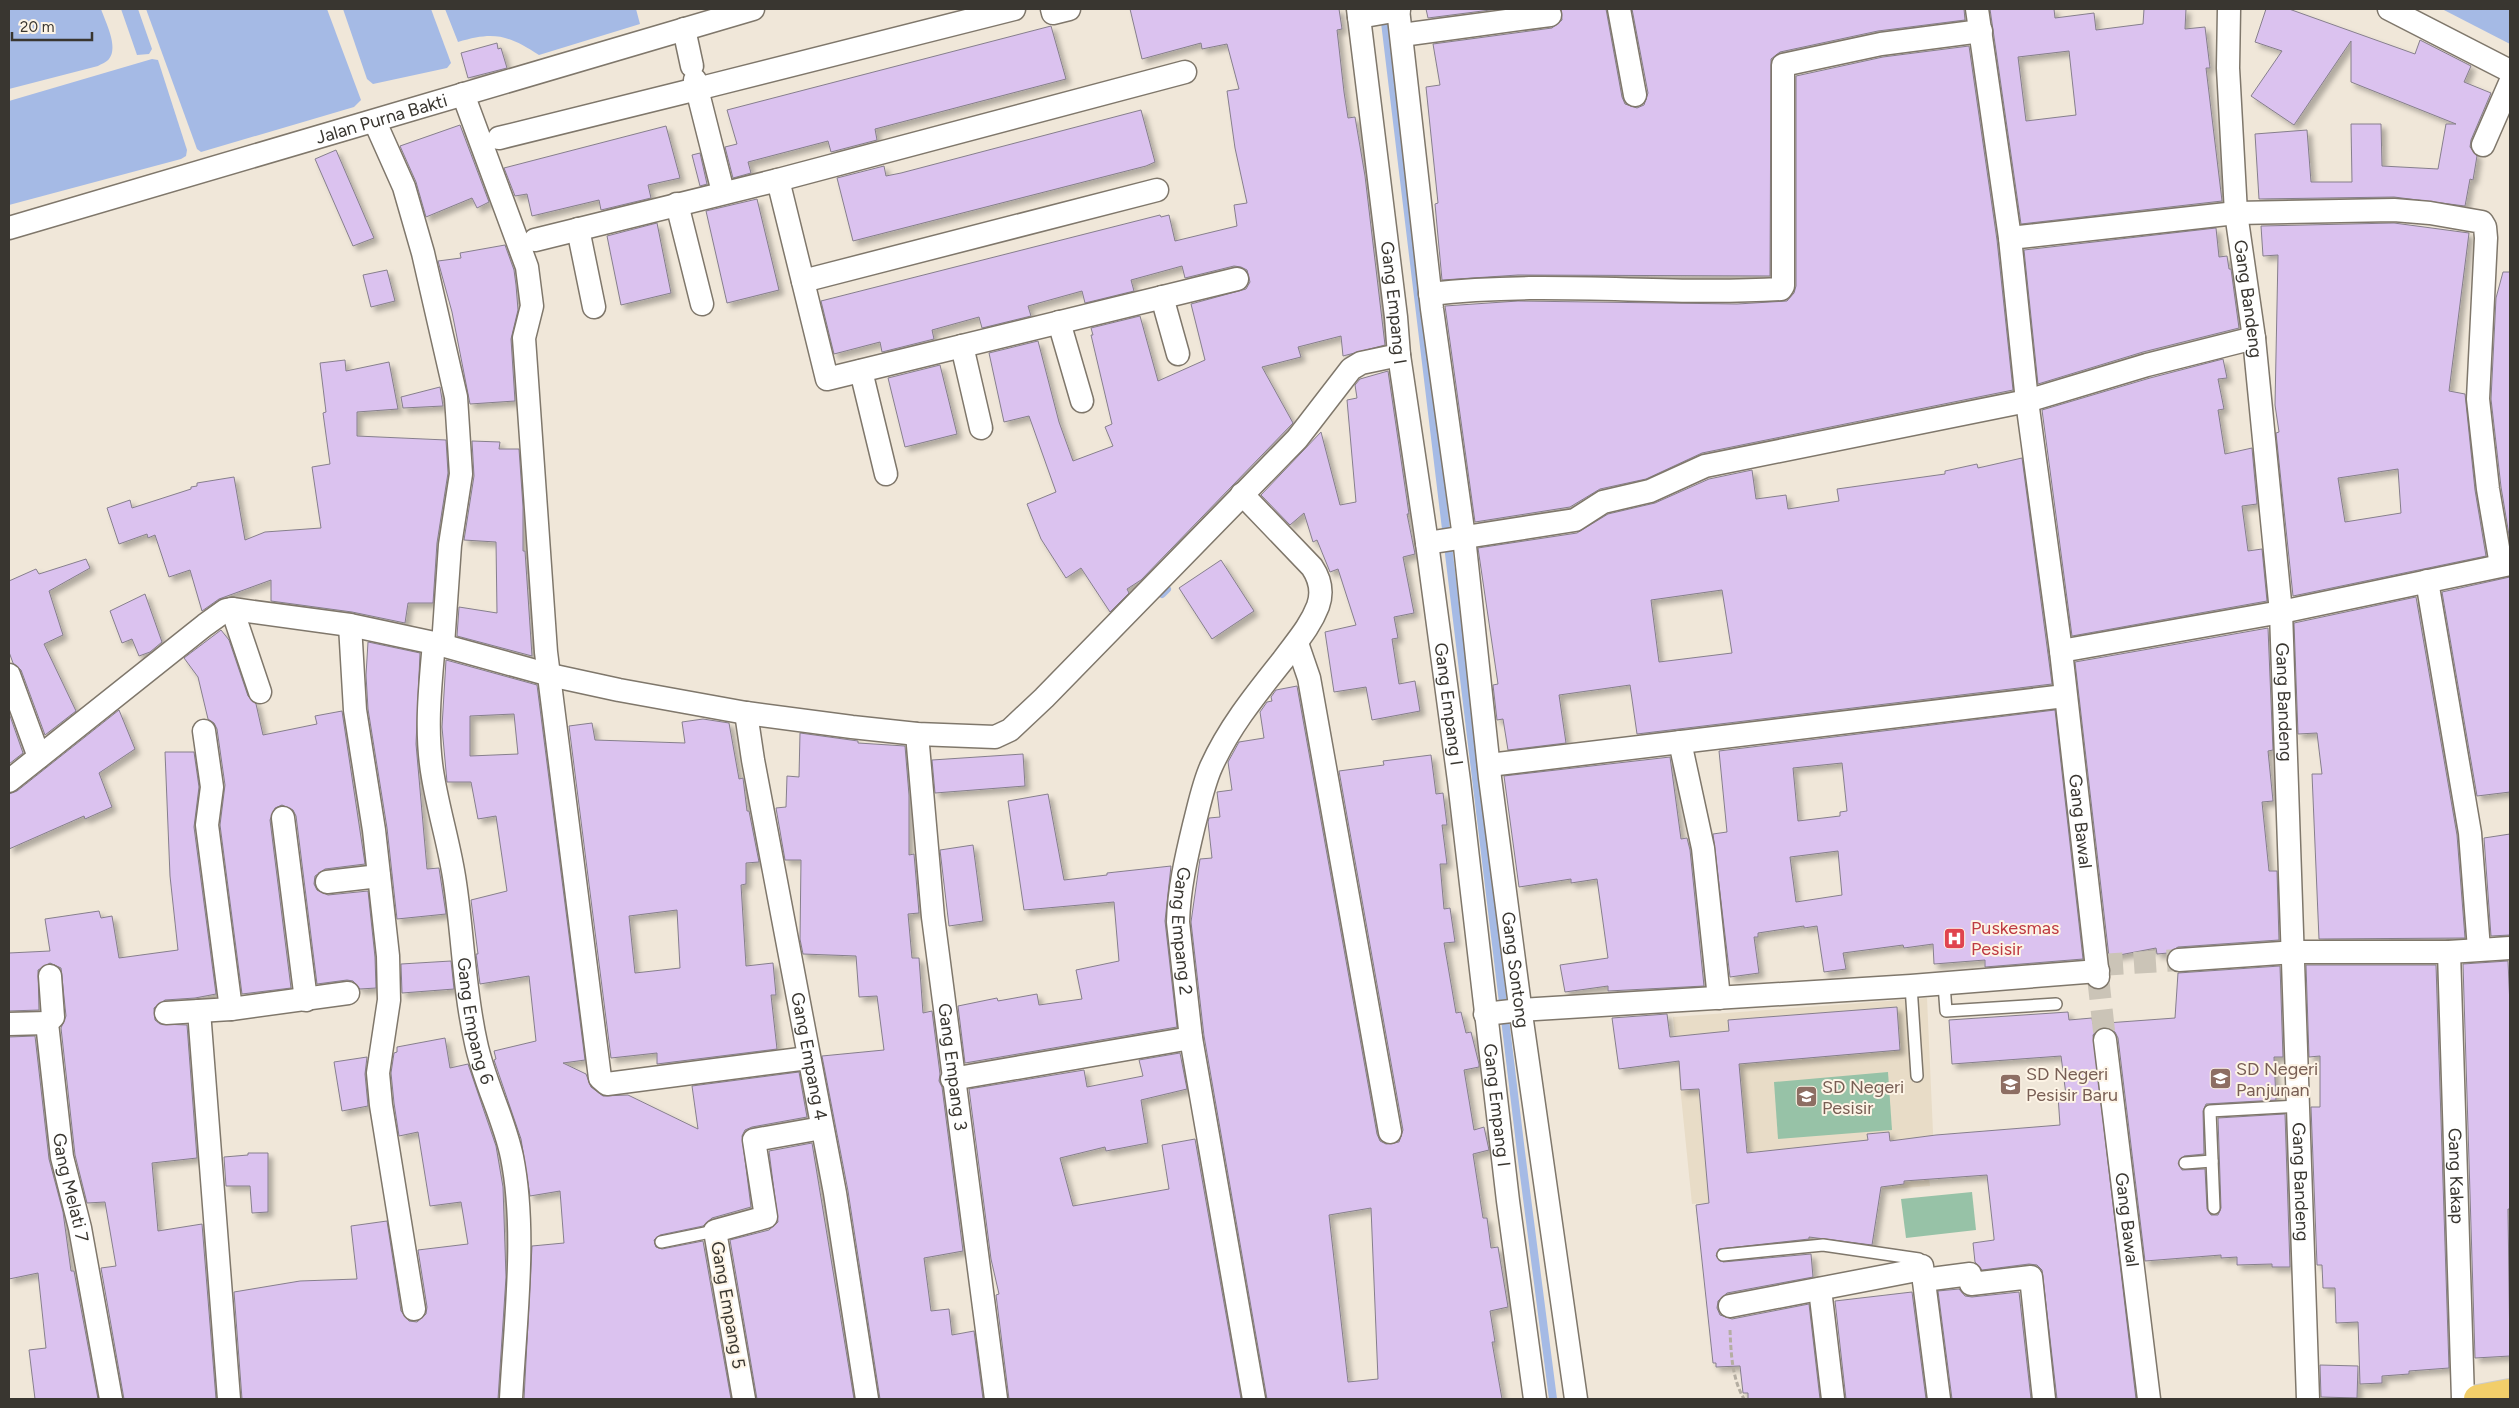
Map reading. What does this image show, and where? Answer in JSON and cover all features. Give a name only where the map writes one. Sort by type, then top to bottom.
[{"type":"highway","points":[[2478,1399],[2510,1393]]},
{"type":"street","name":"Jalan Purna Bakti","points":[[9,228],[375,122],[463,94],[752,9]]},
{"type":"street","points":[[499,138],[695,78],[1014,9]]},
{"type":"street","points":[[1052,9],[1053,13],[1069,9]]},
{"type":"street","points":[[1620,9],[1635,95]]},
{"type":"street","name":"Gang Bawal","points":[[1944,984],[2098,970],[2060,651],[2027,401],[2010,238],[1977,9]]},
{"type":"street","name":"Gang Bandeng","points":[[2230,9],[2228,68],[2236,213],[2254,338],[2281,612],[2308,1399]]},
{"type":"street","points":[[2388,9],[2510,71]]},
{"type":"street","points":[[1360,14],[1395,11]]},
{"type":"street","name":"Gang Sontong","points":[[1395,11],[1402,35],[1429,305],[1461,538],[1479,776],[1503,1012],[1576,1399]]},
{"type":"street","name":"Gang Empang I","points":[[1360,14],[1399,316],[1399,355],[1431,543],[1479,776],[1503,1012],[1535,1399]]},
{"type":"street","points":[[1402,35],[1550,15]]},
{"type":"street","points":[[684,29],[723,192]]},
{"type":"street","points":[[1399,316],[1463,290],[1537,288],[1781,289],[1783,286],[1784,267],[1783,66],[1881,44],[1981,31]]},
{"type":"street","points":[[535,240],[723,192],[778,180],[1185,72]]},
{"type":"street","points":[[2482,145],[2510,83]]},
{"type":"street","points":[[463,94],[527,267],[532,306],[524,338],[545,642],[602,1081],[607,1084],[808,1058]]},
{"type":"street","name":"Gang Empang 6","points":[[375,122],[404,187],[423,253],[456,398],[461,474],[429,701],[433,777],[448,836],[456,884],[467,994],[476,1045],[512,1156],[518,1199],[511,1399]]},
{"type":"street","points":[[778,180],[827,379],[1237,279]]},
{"type":"street","points":[[803,281],[1157,190]]},
{"type":"street","points":[[677,204],[702,304]]},
{"type":"street","points":[[2010,238],[2236,213],[2394,210],[2430,213],[2482,222],[2485,227],[2478,399],[2488,489],[2506,565],[2281,612],[2060,651]]},
{"type":"street","points":[[578,230],[594,307]]},
{"type":"street","points":[[1162,297],[1178,354]]},
{"type":"street","points":[[1059,322],[1082,401]]},
{"type":"street","points":[[1431,543],[1575,520],[1603,502],[1650,491],[1705,466],[2027,401],[2147,365],[2254,338]]},
{"type":"street","points":[[962,346],[981,428]]},
{"type":"street","points":[[9,781],[205,625],[226,610],[232,609],[350,625],[438,644],[550,674],[746,713],[917,734],[979,738],[995,737],[1010,730],[1044,698],[1297,439],[1351,369],[1361,363],[1399,355]]},
{"type":"street","points":[[861,371],[886,474]]},
{"type":"street","name":"Gang Empang 2","points":[[1242,494],[1312,567],[1320,578],[1319,605],[1297,643],[1226,736],[1210,769],[1201,797],[1185,864],[1178,905],[1178,922],[1191,1038],[1254,1399]]},
{"type":"street","points":[[2427,581],[2470,833],[2479,950]]},
{"type":"street","points":[[232,609],[260,692]]},
{"type":"street","points":[[350,625],[355,710],[385,914],[390,1000],[378,1073],[381,1105],[414,1309]]},
{"type":"street","points":[[1297,643],[1309,678],[1390,1132]]},
{"type":"street","points":[[9,675],[39,757]]},
{"type":"street","points":[[1479,776],[1680,742],[2065,696]]},
{"type":"street","name":"Gang Empang 4","points":[[746,713],[753,760],[836,1203],[867,1399]]},
{"type":"street","points":[[204,731],[212,787],[207,824],[231,1009]]},
{"type":"street","name":"Gang Empang 3","points":[[917,734],[933,917],[952,1079],[996,1399]]},
{"type":"street","points":[[1680,742],[1704,848],[1719,998]]},
{"type":"street","points":[[283,818],[306,1000]]},
{"type":"street","points":[[327,882],[379,876]]},
{"type":"street","points":[[2178,960],[2294,952],[2449,952],[2510,948]]},
{"type":"street","name":"Gang Kakap","points":[[2449,952],[2463,1399]]},
{"type":"street","name":"Gang Melati 7","points":[[50,976],[53,1017],[47,1023],[62,1157],[80,1228],[111,1399]]},
{"type":"street","points":[[1503,1012],[1944,984]]},
{"type":"street","points":[[166,1013],[231,1009],[348,993]]},
{"type":"street","points":[[199,1011],[229,1399]]},
{"type":"street","points":[[9,1024],[47,1023]]},
{"type":"street","points":[[952,1079],[1191,1038]]},
{"type":"street","name":"Gang Bawal","points":[[2105,1040],[2149,1399]]},
{"type":"street","name":"Gang Empang 5","points":[[744,1399],[715,1231],[766,1217],[754,1140],[822,1128]]},
{"type":"street","points":[[1922,1270],[1939,1399]]},
{"type":"street","points":[[1730,1306],[1922,1270],[1970,1274],[1971,1284],[2031,1277],[2044,1399]]},
{"type":"street","points":[[1820,1289],[1832,1399]]},
{"type":"lane","points":[[1944,984],[1946,1011],[2056,1004]]},
{"type":"lane","points":[[1912,986],[1917,1076]]},
{"type":"lane","points":[[2214,1208],[2210,1112],[2299,1106]]},
{"type":"lane","points":[[2185,1163],[2212,1161]]},
{"type":"lane","points":[[661,1242],[715,1231]]},
{"type":"lane","points":[[1724,1255],[1822,1245],[1919,1259],[1922,1270]]},
{"type":"path","points":[[1730,1306],[1732,1361],[1739,1393],[1744,1399]]},
{"type":"shaded area","name":"SD Negeri Pesisir","points":[[1927,998],[1935,1177],[1929,1178],[1930,1186],[1692,1204],[1673,1017]]},
{"type":"green space","points":[[1888,1072],[1892,1130],[1778,1139],[1774,1082]]},
{"type":"green space","points":[[1972,1192],[1976,1230],[1906,1238],[1901,1199]]},
{"type":"water","points":[[9,9],[101,9],[112,41],[112,54],[108,60],[98,66],[9,89]]},
{"type":"water","points":[[121,9],[138,9],[152,49],[149,54],[137,55]]},
{"type":"water","points":[[146,9],[327,9],[361,100],[354,107],[201,152],[197,149]]},
{"type":"water","points":[[343,9],[431,9],[451,63],[447,68],[373,84],[367,79]]},
{"type":"water","points":[[445,9],[636,9],[640,24],[539,55],[518,43],[500,37],[481,37],[458,42]]},
{"type":"water","points":[[2442,9],[2510,9],[2510,44]]},
{"type":"water","points":[[152,59],[158,60],[187,150],[186,156],[181,159],[9,205],[9,101]]},
{"type":"building","points":[[1130,9],[1339,9],[1342,29],[1337,30],[1344,92],[1348,118],[1355,117],[1365,176],[1385,345],[1343,356],[1341,336],[1298,347],[1301,357],[1262,367],[1293,423],[1141,580],[1127,589],[1129,593],[1110,612],[1081,568],[1066,578],[1041,539],[1027,504],[1056,492],[1029,416],[1004,422],[989,353],[1038,341],[1059,422],[1073,461],[1113,446],[1105,427],[1112,424],[1091,328],[1140,316],[1158,381],[1205,360],[1191,304],[1246,289],[1250,282],[1247,270],[1234,266],[1185,278],[1182,266],[1131,280],[1134,291],[1085,303],[1082,291],[1028,306],[1031,316],[982,328],[979,317],[932,330],[934,339],[882,352],[880,342],[834,354],[821,301],[1160,215],[1161,217],[1169,215],[1175,241],[1237,226],[1234,205],[1247,203],[1235,148],[1227,91],[1239,89],[1227,44],[1202,49],[1201,43],[1142,59]]},
{"type":"building","points":[[1426,9],[1498,9],[1428,18]]},
{"type":"building","points":[[1561,9],[1606,9],[1622,97],[1625,104],[1637,108],[1644,105],[1648,93],[1632,9],[1964,9],[1965,20],[1878,31],[1780,52],[1771,59],[1770,276],[1518,275],[1442,280],[1435,204],[1438,203],[1426,87],[1440,85],[1433,44],[1552,28],[1562,20]]},
{"type":"building","points":[[1990,9],[2054,9],[2055,18],[2094,13],[2096,30],[2143,24],[2144,9],[2186,9],[2185,29],[2205,27],[2210,68],[2206,68],[2222,201],[2021,224]],"holes":[[[2069,51],[2076,115],[2026,121],[2018,57]]]},
{"type":"building","points":[[2266,9],[2289,9],[2415,54],[2420,40],[2471,66],[2464,82],[2491,93],[2471,140],[2470,147],[2477,156],[2473,180],[2470,179],[2465,206],[2394,197],[2259,199],[2255,134],[2307,130],[2311,182],[2352,182],[2351,124],[2381,124],[2382,166],[2438,169],[2446,124],[2456,124],[2351,82],[2351,41],[2294,125],[2251,96],[2282,51],[2255,42]]},
{"type":"building","points":[[1051,26],[1066,79],[875,129],[877,140],[831,152],[828,141],[748,162],[751,173],[733,178],[725,147],[737,144],[727,110]]},
{"type":"building","points":[[497,43],[498,49],[501,48],[507,68],[468,78],[461,53]]},
{"type":"building","points":[[1969,46],[1997,240],[2013,390],[1702,453],[1646,479],[1600,489],[1570,507],[1475,522],[1445,306],[1518,301],[1737,304],[1787,301],[1794,293],[1796,286],[1796,76],[1883,57]]},
{"type":"building","points":[[1141,110],[1155,162],[1146,166],[853,241],[837,178],[884,166],[886,176],[901,173]]},
{"type":"building","points":[[460,125],[489,202],[477,208],[472,198],[426,217],[416,182],[400,146]]},
{"type":"building","points":[[666,126],[680,178],[648,185],[651,198],[601,210],[599,200],[532,216],[527,194],[515,196],[504,168]]},
{"type":"building","points":[[336,150],[374,238],[353,246],[315,159]]},
{"type":"building","points":[[700,153],[707,184],[700,186],[692,155]]},
{"type":"building","points":[[757,199],[779,290],[727,303],[706,211]]},
{"type":"building","points":[[657,223],[671,293],[621,305],[607,236]]},
{"type":"building","points":[[2394,223],[2469,233],[2449,391],[2465,394],[2475,490],[2486,556],[2293,596],[2276,433],[2279,432],[2275,405],[2278,255],[2263,256],[2261,226]],"holes":[[[2398,469],[2401,513],[2345,522],[2338,478]]]},
{"type":"building","points":[[2216,228],[2219,257],[2227,256],[2229,269],[2231,269],[2239,328],[2143,352],[2038,384],[2024,250]]},
{"type":"building","points":[[505,245],[514,270],[518,310],[511,339],[515,401],[470,404],[452,312],[438,261],[461,258],[460,253]]},
{"type":"building","points":[[387,270],[395,301],[371,307],[363,275]]},
{"type":"building","points":[[2503,272],[2510,272],[2510,541],[2501,487],[2491,399],[2496,298]]},
{"type":"building","points":[[2223,359],[2227,378],[2218,379],[2224,409],[2218,410],[2225,454],[2252,448],[2257,504],[2242,506],[2248,551],[2262,549],[2267,601],[2072,636],[2042,410],[2150,378]]},
{"type":"building","points":[[345,360],[346,371],[389,362],[398,409],[357,412],[357,436],[446,440],[448,473],[437,543],[433,603],[408,603],[405,623],[352,612],[271,601],[271,580],[219,599],[202,611],[190,570],[169,577],[155,535],[148,538],[147,534],[119,544],[107,508],[130,500],[132,508],[191,489],[191,487],[197,486],[197,483],[234,477],[245,540],[265,532],[321,528],[312,467],[330,464],[323,413],[326,412],[320,363]]},
{"type":"building","points":[[940,365],[957,434],[905,447],[888,378]]},
{"type":"building","points":[[1388,371],[1409,514],[1407,514],[1415,554],[1403,557],[1414,613],[1394,617],[1398,638],[1392,639],[1399,684],[1415,681],[1420,711],[1372,720],[1366,687],[1334,692],[1325,632],[1356,625],[1338,569],[1330,572],[1317,540],[1313,542],[1304,513],[1290,525],[1261,495],[1321,432],[1340,505],[1356,502],[1347,400],[1357,398],[1355,385],[1360,379]]},
{"type":"building","points":[[440,387],[443,406],[403,408],[401,397]]},
{"type":"building","points":[[472,441],[500,442],[499,449],[519,449],[523,507],[523,551],[525,551],[532,656],[457,636],[459,607],[497,613],[496,542],[464,540],[474,476]]},
{"type":"building","points":[[2022,458],[2052,684],[1637,734],[1630,685],[1559,695],[1566,743],[1508,750],[1503,719],[1497,720],[1493,685],[1498,684],[1478,548],[1577,533],[1608,514],[1655,503],[1709,479],[1752,470],[1756,499],[1786,495],[1788,509],[1839,501],[1837,489],[1945,474],[1945,471],[1977,464],[1978,468]],"holes":[[[1722,590],[1732,653],[1659,662],[1651,600]]]},
{"type":"building","points":[[86,559],[90,568],[49,591],[63,635],[44,644],[76,711],[45,735],[21,670],[13,663],[9,652],[9,581],[36,569],[39,574]]},
{"type":"building","points":[[1221,560],[1254,611],[1212,639],[1179,588]]},
{"type":"building","points":[[2510,577],[2510,792],[2477,796],[2442,592]]},
{"type":"building","points":[[145,594],[162,642],[150,652],[139,656],[132,639],[122,643],[110,611]]},
{"type":"building","points":[[2416,597],[2457,835],[2465,938],[2319,939],[2312,774],[2322,774],[2317,733],[2298,734],[2294,623]]},
{"type":"building","points":[[2268,628],[2273,750],[2268,751],[2273,801],[2262,802],[2269,871],[2277,871],[2279,940],[2178,947],[2168,953],[2157,954],[2156,948],[2109,957],[2075,662]]},
{"type":"building","points":[[221,630],[229,640],[248,696],[256,704],[263,735],[317,724],[315,716],[342,711],[365,864],[325,869],[315,876],[314,884],[317,890],[328,895],[368,891],[375,957],[376,988],[360,989],[353,981],[347,980],[317,984],[296,816],[293,810],[282,805],[275,808],[270,820],[291,988],[242,994],[220,825],[225,785],[217,729],[214,723],[208,719],[198,677],[184,658]]},
{"type":"building","points":[[368,642],[420,653],[416,744],[427,869],[439,868],[446,914],[397,919],[387,828],[368,709],[366,675]]},
{"type":"building","points":[[446,660],[537,685],[585,1060],[563,1063],[586,1074],[591,1087],[603,1096],[628,1095],[698,1129],[692,1086],[799,1072],[807,1117],[752,1127],[745,1130],[742,1136],[751,1207],[712,1218],[703,1226],[660,1235],[654,1240],[656,1247],[662,1249],[703,1241],[731,1399],[524,1399],[532,1246],[564,1243],[560,1191],[530,1196],[521,1139],[494,1060],[496,1059],[494,1051],[536,1041],[529,976],[480,984],[471,900],[507,891],[496,816],[478,819],[471,782],[447,782],[442,727]],"holes":[[[514,714],[518,754],[470,756],[470,716]]]},
{"type":"building","points":[[1297,686],[1377,1134],[1380,1141],[1386,1144],[1399,1142],[1403,1130],[1339,771],[1384,765],[1383,761],[1431,755],[1436,794],[1443,793],[1447,825],[1442,825],[1447,864],[1440,864],[1444,909],[1450,908],[1455,942],[1444,943],[1456,1013],[1461,1012],[1466,1033],[1471,1032],[1479,1064],[1479,1067],[1464,1070],[1474,1130],[1484,1127],[1489,1150],[1473,1154],[1483,1218],[1487,1218],[1491,1248],[1498,1247],[1508,1307],[1490,1311],[1495,1342],[1492,1342],[1502,1399],[1267,1399],[1204,1036],[1191,922],[1200,859],[1212,858],[1208,822],[1209,818],[1220,817],[1217,792],[1232,790],[1228,762],[1239,742],[1264,738],[1260,712],[1267,702],[1272,701],[1271,697],[1276,690]],"holes":[[[1371,1208],[1378,1379],[1348,1382],[1329,1215]]]},
{"type":"building","points":[[119,710],[135,749],[99,773],[112,807],[85,819],[84,816],[9,849],[9,794],[17,791]]},
{"type":"building","points":[[2055,710],[2083,959],[1985,967],[1985,960],[1934,964],[1933,944],[1904,948],[1903,945],[1843,953],[1846,969],[1824,972],[1817,926],[1804,928],[1804,926],[1758,933],[1758,937],[1754,937],[1759,973],[1730,977],[1713,834],[1727,832],[1719,751]],"holes":[[[1842,763],[1847,811],[1840,812],[1840,816],[1798,821],[1793,768]],[[1838,851],[1842,895],[1796,902],[1790,857]]]},
{"type":"building","points":[[9,713],[23,753],[9,764]]},
{"type":"building","points":[[703,719],[729,723],[739,779],[743,778],[747,811],[749,811],[759,862],[746,863],[746,884],[741,885],[746,966],[773,963],[776,995],[771,995],[777,1049],[657,1064],[657,1053],[611,1058],[569,726],[592,723],[595,740],[685,743],[682,722]],"holes":[[[677,910],[680,968],[635,973],[629,916]]]},
{"type":"building","points":[[800,733],[858,741],[858,743],[905,746],[909,795],[909,855],[914,854],[919,913],[908,914],[912,958],[919,958],[923,1013],[932,1011],[940,1074],[939,1081],[942,1087],[963,1251],[924,1258],[931,1311],[949,1309],[952,1335],[974,1331],[983,1399],[880,1399],[848,1191],[822,1056],[884,1050],[877,996],[859,997],[856,956],[803,954],[800,939],[801,860],[785,860],[776,808],[786,807],[787,776],[799,777]]},
{"type":"building","points":[[165,752],[194,752],[199,787],[194,827],[216,994],[195,998],[165,1000],[154,1008],[155,1020],[160,1024],[187,1025],[197,1158],[152,1163],[158,1231],[202,1224],[216,1399],[124,1399],[101,1268],[116,1266],[105,1202],[87,1203],[75,1155],[61,1028],[66,1016],[61,968],[50,963],[38,970],[39,1010],[9,1011],[9,953],[50,951],[45,919],[99,911],[101,918],[112,916],[119,958],[178,950],[170,876]]},
{"type":"building","points":[[1023,754],[1025,786],[935,793],[932,760]]},
{"type":"building","points":[[1670,757],[1681,839],[1687,838],[1690,850],[1704,986],[1608,991],[1608,986],[1565,992],[1560,965],[1608,958],[1597,879],[1571,883],[1571,879],[1519,887],[1504,776]]},
{"type":"building","points":[[1048,794],[1064,880],[1171,866],[1165,921],[1177,1027],[965,1063],[958,1006],[997,998],[998,1001],[1037,994],[1039,1005],[1082,999],[1076,970],[1119,961],[1114,902],[1024,910],[1008,801]]},
{"type":"building","points":[[2510,834],[2510,935],[2491,936],[2484,838]]},
{"type":"building","points":[[973,845],[983,921],[949,926],[940,850]]},
{"type":"building","points":[[451,961],[454,989],[402,993],[401,964]]},
{"type":"building","points":[[2508,961],[2510,1006],[2510,1209],[2508,1209],[2510,1356],[2475,1358],[2463,964]]},
{"type":"building","points":[[2306,965],[2436,965],[2449,1368],[2409,1371],[2409,1374],[2382,1376],[2382,1383],[2360,1384],[2358,1322],[2336,1323],[2335,1288],[2323,1288],[2322,1265],[2317,1265],[2311,1107],[2320,1107],[2320,1056],[2309,1057]]},
{"type":"building","points":[[2280,966],[2283,1057],[2274,1057],[2276,1100],[2206,1104],[2203,1111],[2204,1154],[2184,1156],[2178,1163],[2182,1170],[2205,1169],[2207,1209],[2211,1215],[2218,1215],[2221,1208],[2218,1118],[2285,1114],[2290,1267],[2272,1267],[2272,1264],[2237,1265],[2237,1257],[2221,1258],[2221,1255],[2145,1261],[2118,1038],[2115,1032],[2104,1027],[2098,1029],[2093,1035],[2136,1399],[2057,1399],[2042,1270],[2037,1265],[2029,1264],[1982,1270],[1975,1262],[1973,1243],[1994,1240],[1987,1175],[1904,1181],[1904,1184],[1881,1187],[1872,1245],[1809,1237],[1809,1239],[1719,1249],[1716,1256],[1723,1262],[1811,1254],[1813,1277],[1727,1293],[1718,1301],[1717,1308],[1720,1315],[1732,1319],[1809,1304],[1820,1399],[1748,1399],[1748,1393],[1743,1393],[1740,1366],[1716,1367],[1716,1363],[1713,1363],[1696,1205],[1709,1203],[1699,1089],[1681,1090],[1679,1061],[1619,1069],[1612,1018],[1667,1014],[1670,1037],[1729,1031],[1728,1020],[1897,1007],[1900,1050],[1739,1064],[1747,1153],[1868,1140],[1867,1134],[1889,1132],[1890,1141],[1936,1135],[2060,1125],[2058,1096],[2066,1095],[2061,1056],[1952,1064],[1949,1020],[2068,1012],[2069,1020],[2092,1018],[2093,1024],[2175,1018],[2178,973]]},
{"type":"building","points":[[35,1036],[49,1159],[63,1212],[71,1271],[74,1271],[98,1399],[35,1399],[29,1350],[46,1348],[38,1273],[9,1279],[9,1037]]},
{"type":"building","points":[[445,1038],[450,1068],[468,1064],[496,1146],[503,1187],[506,1277],[498,1399],[242,1399],[234,1292],[300,1281],[357,1279],[351,1226],[387,1221],[401,1311],[409,1321],[417,1322],[426,1314],[427,1307],[418,1250],[468,1244],[461,1202],[430,1206],[418,1132],[399,1136],[394,1103],[391,1073],[394,1053],[397,1052],[397,1047]]},
{"type":"building","points":[[1180,1053],[1187,1089],[1141,1100],[1148,1143],[1106,1151],[1105,1147],[1060,1158],[1073,1206],[1169,1189],[1162,1145],[1195,1139],[1241,1399],[1009,1399],[996,1295],[999,1294],[991,1259],[969,1089],[1084,1070],[1087,1087],[1143,1076],[1139,1060]]},
{"type":"building","points":[[367,1057],[365,1074],[368,1106],[342,1111],[334,1062]]},
{"type":"building","points":[[812,1143],[854,1399],[757,1399],[730,1240],[769,1230],[778,1222],[769,1151]]},
{"type":"building","points":[[248,1153],[268,1153],[268,1212],[252,1213],[250,1186],[226,1186],[224,1157],[248,1155]]},
{"type":"building","points":[[1959,1289],[1965,1296],[1972,1297],[2019,1292],[2031,1399],[1952,1399],[1938,1291]]},
{"type":"building","points":[[1912,1292],[1926,1399],[1846,1399],[1835,1301]]},
{"type":"building","points":[[2320,1365],[2358,1366],[2357,1398],[2321,1397]]},
{"type":"waterway","points":[[1384,14],[1521,1152],[1553,1399]]},
{"type":"waterway","points":[[1162,594],[1167,589]]},
{"type":"tunnel","points":[[2101,965],[2179,960]]},
{"type":"tunnel","points":[[2098,977],[2105,1040]]},
{"type":"place","name":"Puskesmas Pesisir","points":[[1955,938]]},
{"type":"place","name":"SD Negeri Panjunan","points":[[2220,1079]]},
{"type":"place","name":"SD Negeri Pesisir Baru","points":[[2010,1084]]},
{"type":"place","name":"SD Negeri Pesisir","points":[[1806,1097]]}]
